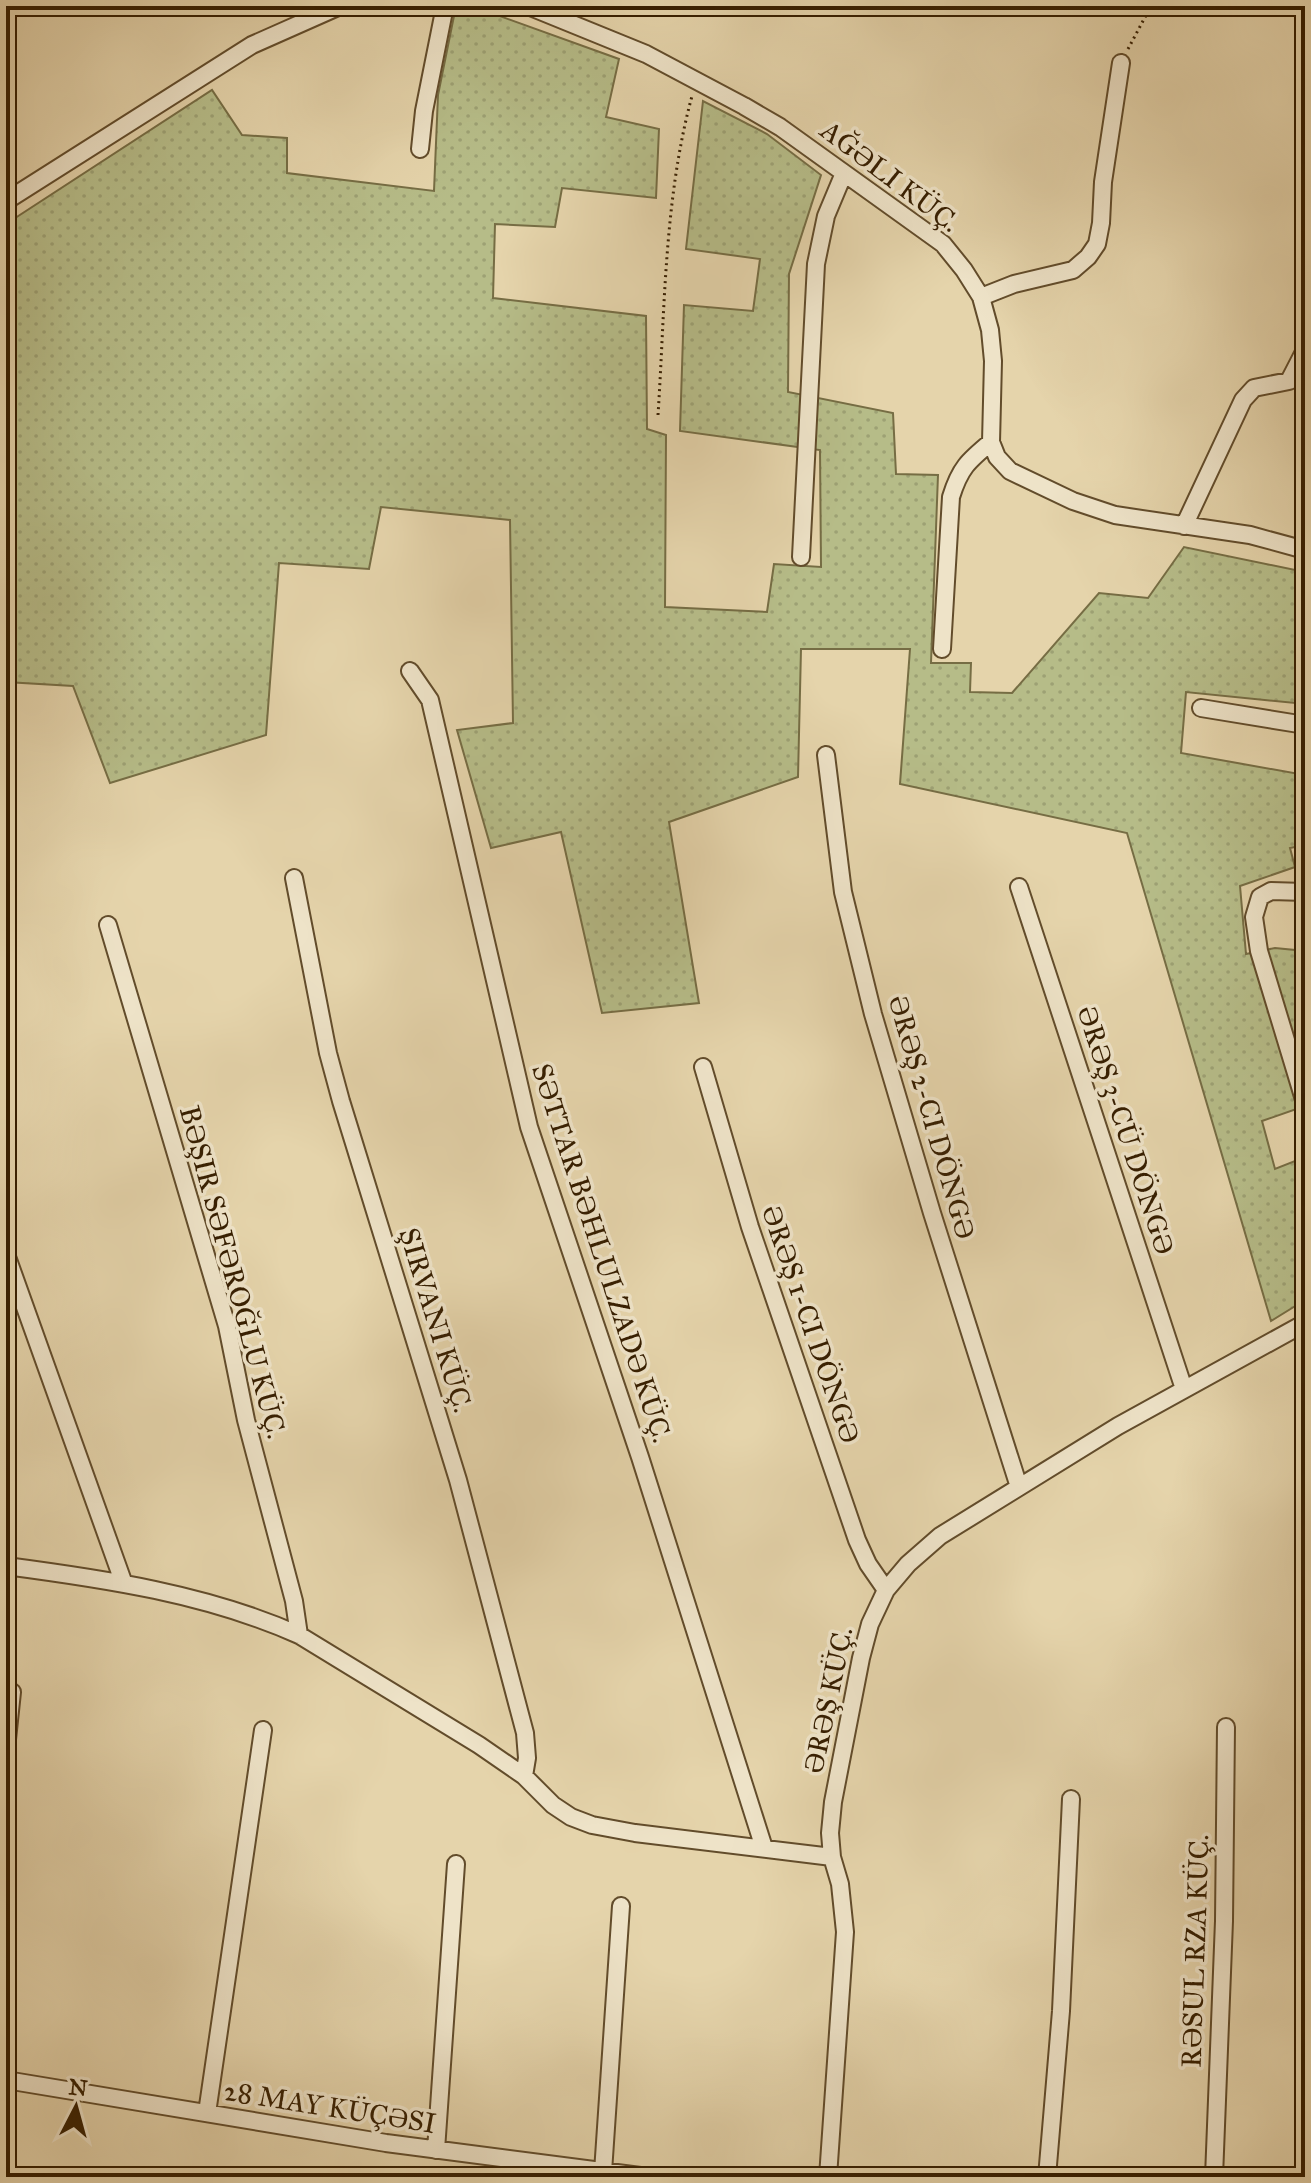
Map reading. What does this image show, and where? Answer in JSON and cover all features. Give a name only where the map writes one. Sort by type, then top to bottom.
[{"type":"street","points":[[6,201],[252,45],[340,6]]},
{"type":"street","points":[[420,149],[424,111],[445,6]]},
{"type":"street","name":"AĞƏLI KÜÇ.","points":[[528,6],[646,54],[780,127],[943,244],[981,297],[990,330],[993,361],[991,442]]},
{"type":"street","points":[[981,297],[1014,284],[1073,270],[1097,244],[1121,63]]},
{"type":"street","points":[[801,557],[816,264],[826,216],[844,173]]},
{"type":"street","points":[[1184,526],[1243,400],[1254,388],[1289,381],[1305,350]]},
{"type":"street","points":[[942,649],[951,497],[958,474],[967,461],[991,442],[997,457],[1010,471],[1073,501],[1115,515],[1250,535],[1305,550]]},
{"type":"street","name":"SƏTTAR BƏHLULZADƏ KÜÇ.","points":[[410,671],[430,700],[529,1127],[640,1457],[764,1848]]},
{"type":"street","points":[[1201,708],[1305,725]]},
{"type":"street","name":"ƏRƏŞ 2-CI DÖNGƏ","points":[[826,755],[843,892],[873,1014],[1019,1487]]},
{"type":"street","name":"ŞIRVANI KÜÇ.","points":[[294,878],[328,1053],[458,1480],[525,1733],[527,1758],[524,1776]]},
{"type":"street","name":"ƏRƏŞ 3-CÜ DÖNGƏ","points":[[1019,887],[1184,1389]]},
{"type":"street","points":[[1305,892],[1271,891],[1260,897],[1254,917],[1259,951],[1305,1103]]},
{"type":"street","name":"BƏŞIR SƏFƏROĞLU KÜÇ.","points":[[108,925],[227,1326],[246,1420],[294,1601],[299,1635]]},
{"type":"street","name":"ƏRƏŞ 1-CI DÖNGƏ","points":[[703,1067],[750,1227],[857,1540],[868,1564],[886,1590]]},
{"type":"street","points":[[6,1254],[124,1584]]},
{"type":"street","name":"ƏRƏŞ KÜÇ.","points":[[828,2177],[845,1932],[840,1884],[832,1857],[830,1833],[833,1802],[861,1658],[870,1624],[886,1590],[908,1564],[940,1536],[1118,1426],[1305,1323]]},
{"type":"street","points":[[6,1566],[192,1598],[275,1624],[299,1635],[465,1736],[524,1776],[553,1805],[571,1817],[592,1825],[832,1857]]},
{"type":"street","points":[[6,1749],[12,1692]]},
{"type":"street","name":"RƏSUL RZA KÜÇ.","points":[[1214,2177],[1224,1921],[1226,1727]]},
{"type":"street","points":[[207,2113],[263,1730]]},
{"type":"street","points":[[1047,2177],[1061,2011],[1071,1799]]},
{"type":"street","points":[[436,2150],[456,1864]]},
{"type":"street","points":[[603,2172],[621,1906]]},
{"type":"street","name":"28 MAY KÜÇƏSI","points":[[6,2080],[436,2150],[648,2177]]},
{"type":"path","points":[[1121,63],[1151,6]]},
{"type":"path","points":[[658,415],[674,183],[680,139],[696,80]]},
{"type":"green space","points":[[456,6],[472,6],[619,59],[606,117],[659,129],[656,198],[562,188],[555,227],[495,224],[493,298],[646,316],[647,429],[666,435],[665,607],[767,612],[774,564],[821,567],[820,450],[680,431],[684,305],[753,311],[760,259],[686,249],[703,101],[767,134],[821,175],[789,274],[788,392],[893,413],[896,474],[938,475],[931,663],[971,663],[970,692],[1012,693],[1099,593],[1148,598],[1184,547],[1305,572],[1305,704],[1186,692],[1181,753],[1305,775],[1305,845],[1290,848],[1295,867],[1240,886],[1246,954],[1275,948],[1305,951],[1305,1106],[1262,1121],[1275,1169],[1300,1159],[1305,1174],[1305,1300],[1271,1321],[1127,833],[900,784],[910,649],[801,649],[798,777],[669,822],[699,1003],[602,1013],[561,832],[491,848],[457,730],[513,723],[510,520],[381,507],[369,569],[279,563],[266,735],[110,783],[73,686],[6,682],[6,224],[212,90],[242,135],[287,138],[287,173],[434,191],[438,95]]}]
